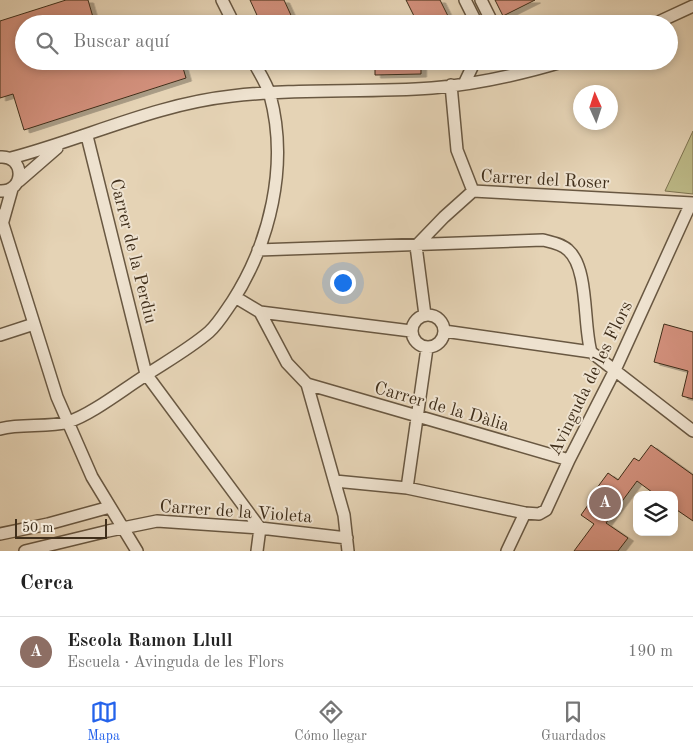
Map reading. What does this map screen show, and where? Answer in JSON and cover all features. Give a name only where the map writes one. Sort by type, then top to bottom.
[{"type":"street","points":[[222,0],[230,15]]},
{"type":"street","points":[[464,0],[472,15]]},
{"type":"street","points":[[481,0],[488,15]]},
{"type":"street","points":[[674,15],[693,6]]},
{"type":"street","points":[[0,429],[68,422],[110,398],[210,331],[235,297],[250,272],[258,250],[271,210],[277,173],[277,142],[270,94],[258,70]]},
{"type":"street","points":[[464,84],[471,70]]},
{"type":"street","points":[[4,156],[60,145],[159,111],[202,100],[270,94],[464,84],[521,70]]},
{"type":"street","points":[[451,85],[457,150],[473,191]]},
{"type":"street","name":"Carrer de la Perdiu","points":[[87,136],[146,374]]},
{"type":"street","points":[[7,190],[60,145]]},
{"type":"street","points":[[4,156],[20,170],[7,190],[3,226],[57,397],[92,477],[137,551]]},
{"type":"street","name":"Carrer del Roser","points":[[416,246],[473,191],[692,203]]},
{"type":"street","name":"Avinguda de les Flors","points":[[525,513],[539,514],[546,510],[568,460],[614,370],[692,203]]},
{"type":"street","points":[[258,250],[416,246],[543,240],[556,243],[568,250],[576,262],[581,278],[587,339],[591,352]]},
{"type":"street","points":[[416,246],[425,316]]},
{"type":"street","points":[[235,297],[260,312],[411,330]]},
{"type":"street","points":[[260,312],[287,363],[307,384],[344,515],[348,551]]},
{"type":"street","points":[[425,316],[438,319],[444,331],[437,344],[427,348],[417,344],[411,330],[415,321],[425,316]]},
{"type":"street","points":[[0,336],[34,324]]},
{"type":"street","points":[[444,331],[591,352],[693,431]]},
{"type":"street","points":[[407,488],[427,348]]},
{"type":"street","points":[[146,374],[260,528],[257,551]]},
{"type":"street","name":"Carrer de la Dàlia","points":[[307,384],[568,460]]},
{"type":"street","points":[[335,481],[407,488],[525,513],[508,551]]},
{"type":"street","points":[[0,534],[48,524],[110,507]]},
{"type":"street","name":"Carrer de la Violeta","points":[[25,551],[158,521],[260,528],[346,538]]},
{"type":"shaded area","points":[[693,131],[693,194],[665,191]]},
{"type":"building","points":[[66,0],[88,0],[92,15],[19,15]]},
{"type":"building","points":[[250,0],[284,0],[291,15],[257,15]]},
{"type":"building","points":[[406,0],[440,0],[448,15],[414,15]]},
{"type":"building","points":[[495,0],[535,0],[505,15],[502,15]]},
{"type":"building","points":[[15,16],[15,70],[184,70],[186,78],[24,130],[13,94],[0,98],[0,21]]},
{"type":"building","points":[[375,70],[421,70],[421,74],[375,75]]},
{"type":"building","points":[[664,324],[693,332],[693,399],[682,396],[688,371],[654,362]]},
{"type":"building","points":[[651,445],[693,475],[693,521],[678,511],[678,491],[651,491],[637,481],[606,523],[628,538],[618,551],[574,551],[594,524],[581,515],[593,498],[591,496],[608,473],[618,480],[634,458],[639,461]]},
{"type":"place","name":"Escola Ramon Llull","points":[[605,503]]}]
